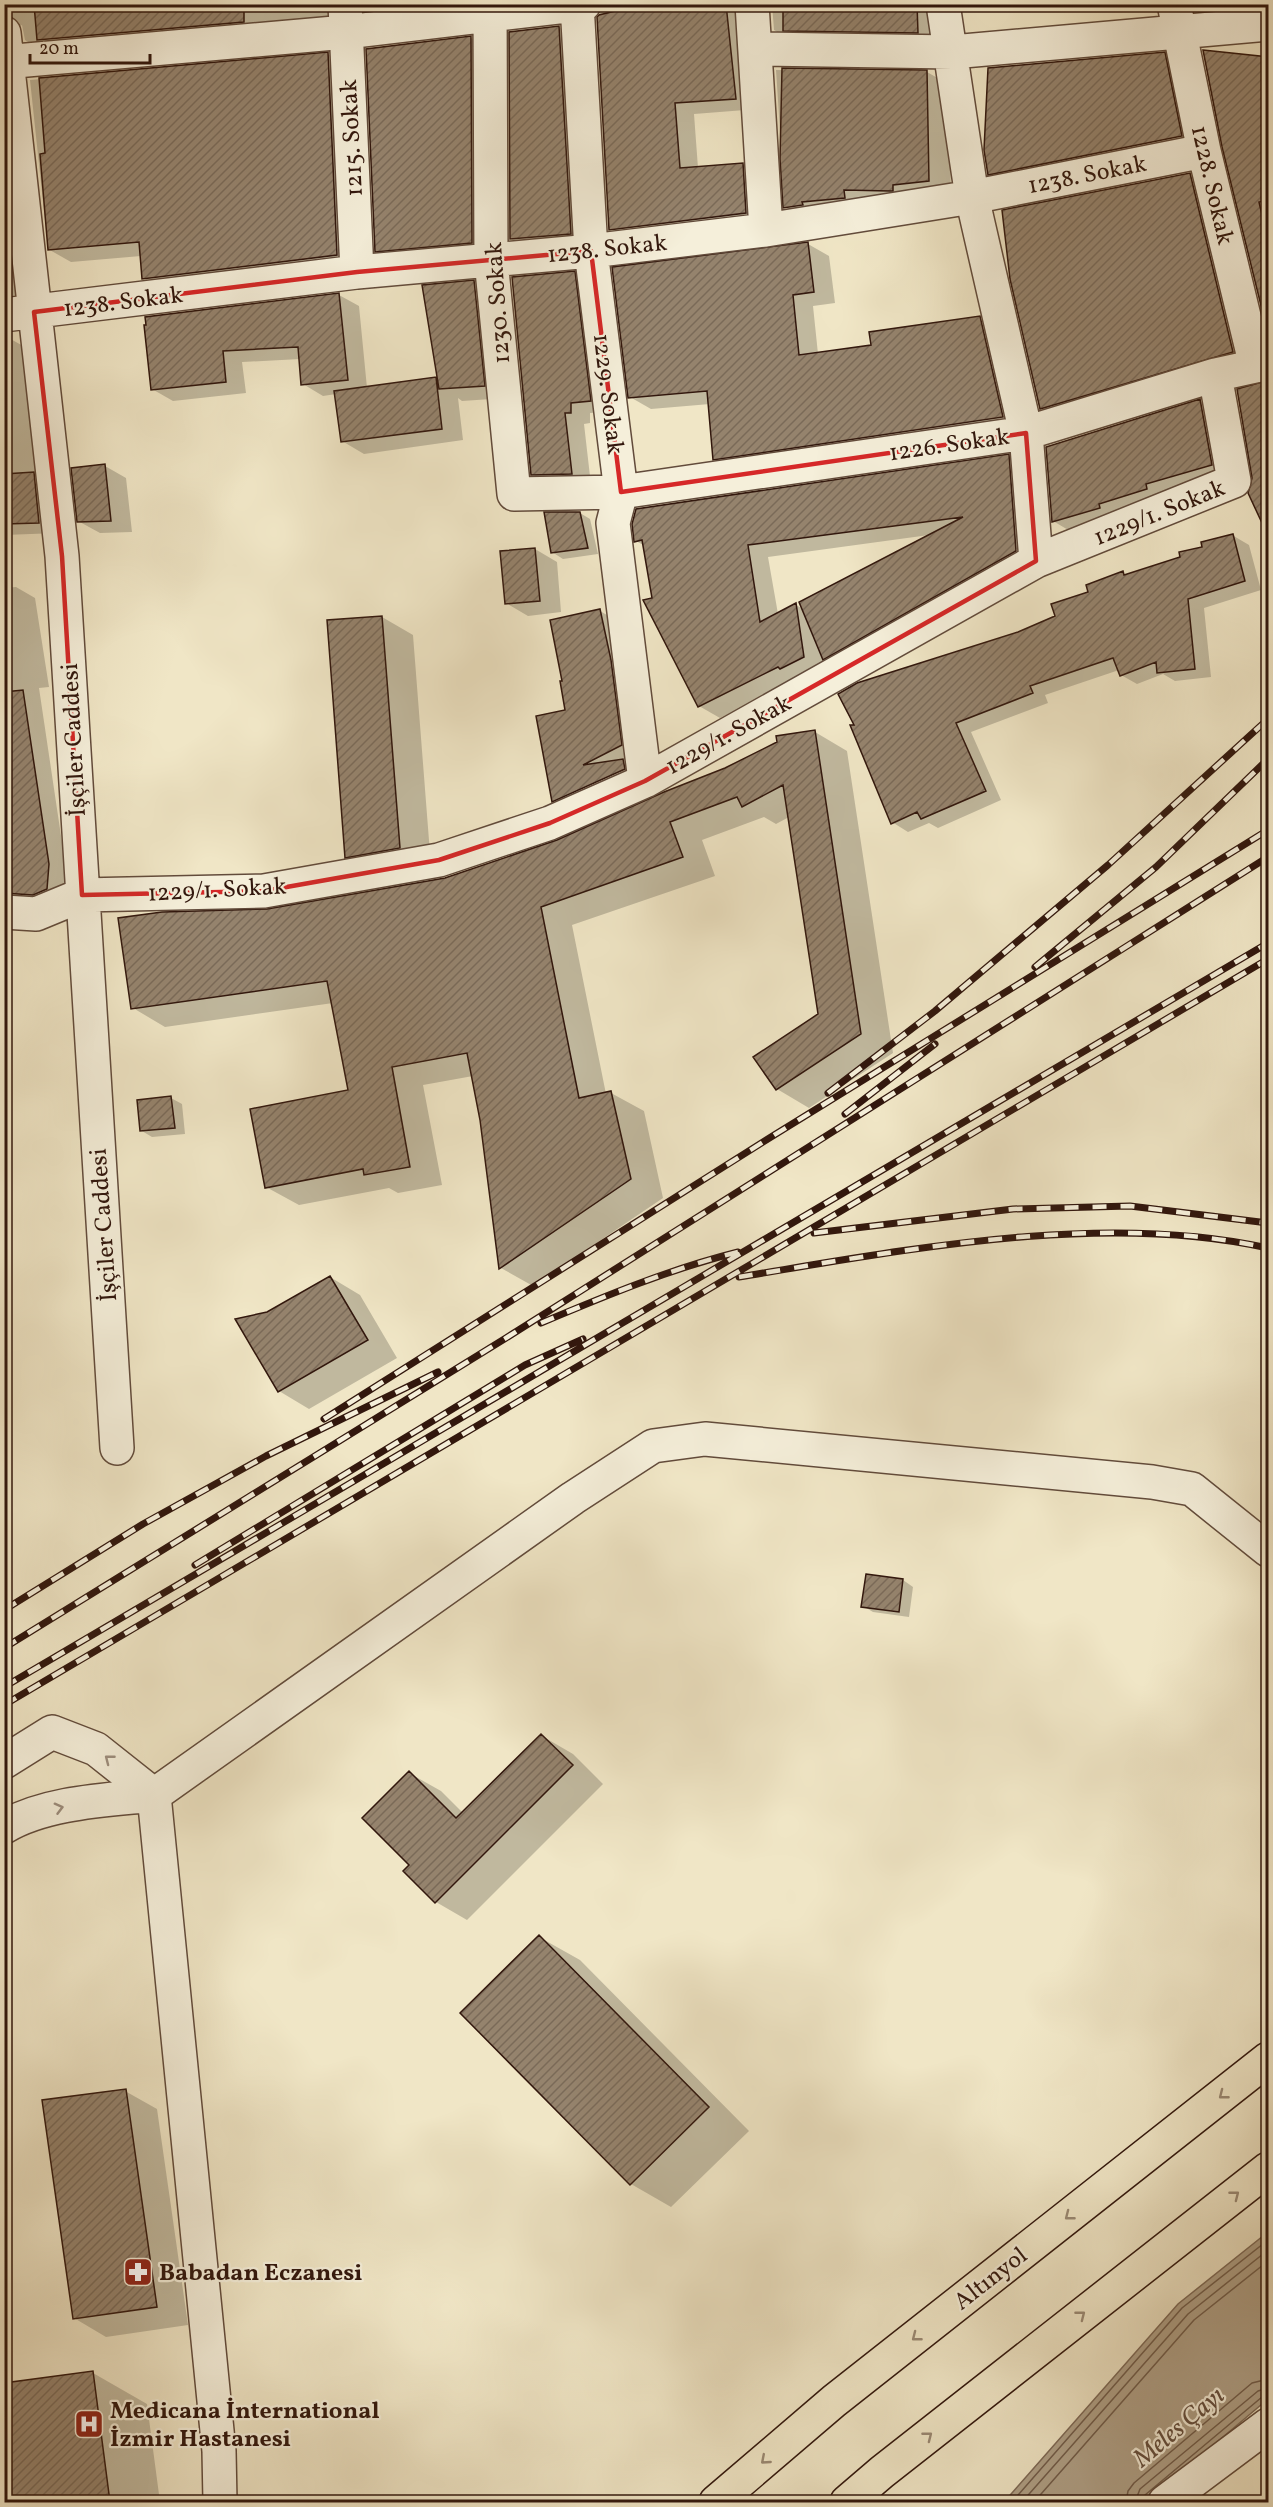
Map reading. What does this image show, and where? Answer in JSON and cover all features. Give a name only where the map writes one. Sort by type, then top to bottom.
[{"type":"highway","name":"Altınyol","points":[[716,2502],[834,2401],[1269,2059]]},
{"type":"highway","points":[[847,2502],[882,2472],[1269,2169]]},
{"type":"street","points":[[752,4],[766,230]]},
{"type":"street","points":[[943,4],[972,197],[1026,433],[1036,561]]},
{"type":"street","points":[[5,52],[345,18],[579,5]]},
{"type":"street","name":"1229. Sokak","points":[[579,5],[591,251],[621,492],[613,523],[645,781]]},
{"type":"street","name":"1230. Sokak","points":[[491,10],[491,260],[514,494],[621,492]]},
{"type":"street","points":[[755,49],[952,52],[1176,17],[1269,24]]},
{"type":"street","name":"1228. Sokak","points":[[1176,17],[1204,151],[1262,362]]},
{"type":"street","name":"1215. Sokak","points":[[345,18],[357,272]]},
{"type":"street","name":"İşçiler Caddesi","points":[[5,52],[19,313],[62,556],[117,1448]]},
{"type":"street","name":"1238. Sokak","points":[[19,313],[357,272],[591,251],[766,230],[972,197],[1204,151]]},
{"type":"street","name":"1226. Sokak","points":[[621,492],[1026,433],[1262,362]]},
{"type":"street","name":"1229/1. Sokak","points":[[82,895],[264,891],[439,860],[550,823],[645,781],[1036,561],[1234,482],[1215,375]]},
{"type":"street","points":[[4,912],[36,914],[82,895]]},
{"type":"street","points":[[4,1827],[16,1820],[83,1802],[154,1795],[573,1498],[653,1446],[705,1439],[1192,1488],[1269,1550]]},
{"type":"street","points":[[4,1762],[52,1732],[96,1749],[154,1795],[218,2439],[220,2502]]},
{"type":"street","points":[[1165,2502],[1269,2425]]},
{"type":"highlighted area","points":[[591,251],[621,492],[1026,433],[1036,561],[645,781],[550,823],[439,860],[264,891],[82,895],[62,556],[34,312],[357,272]]},
{"type":"water","name":"Meles Çayı","points":[[1268,2232],[1268,2399],[1146,2502],[1004,2502],[1178,2304]]},
{"type":"building","points":[[34,4],[244,4],[244,22],[37,40]]},
{"type":"building","points":[[644,4],[726,4],[736,99],[675,103],[680,168],[743,163],[746,213],[609,230],[597,17]]},
{"type":"building","points":[[783,4],[917,4],[918,33],[783,31]]},
{"type":"building","points":[[559,26],[571,234],[510,239],[509,32]]},
{"type":"building","points":[[471,36],[472,243],[375,252],[366,49]]},
{"type":"building","points":[[1203,50],[1269,57],[1269,200],[1259,202],[1269,246],[1269,338],[1222,147]]},
{"type":"building","points":[[328,52],[337,255],[142,279],[139,242],[48,250],[40,154],[45,153],[39,78]]},
{"type":"building","points":[[1165,52],[1182,136],[988,175],[984,150],[988,68]]},
{"type":"building","points":[[782,68],[927,70],[929,181],[893,185],[893,191],[844,190],[845,198],[802,202],[803,205],[783,208],[780,159]]},
{"type":"building","points":[[1190,173],[1233,352],[1040,409],[1010,279],[1002,210]]},
{"type":"building","points":[[808,242],[814,292],[793,295],[799,355],[871,345],[869,332],[980,316],[1003,417],[713,460],[707,391],[628,398],[612,267]]},
{"type":"building","points":[[575,271],[591,401],[571,403],[571,413],[565,413],[572,474],[531,475],[512,277]]},
{"type":"building","points":[[474,280],[485,386],[439,389],[422,285]]},
{"type":"building","points":[[339,293],[348,380],[301,385],[298,347],[223,351],[226,382],[151,390],[145,317]]},
{"type":"building","points":[[436,377],[442,429],[341,442],[334,391]]},
{"type":"building","points":[[1269,380],[1269,538],[1248,493],[1252,478],[1237,389]]},
{"type":"building","points":[[1200,399],[1212,465],[1146,484],[1147,489],[1099,504],[1100,508],[1052,522],[1046,447]]},
{"type":"building","points":[[1009,454],[1016,551],[823,660],[799,602],[963,517],[748,545],[760,622],[796,603],[804,657],[780,669],[778,667],[698,707],[643,600],[652,598],[642,540],[634,542],[632,524],[636,509]]},
{"type":"building","points":[[105,464],[111,521],[77,522],[71,468]]},
{"type":"building","points":[[34,472],[39,523],[4,524],[4,474]]},
{"type":"building","points":[[544,512],[580,512],[588,548],[551,553]]},
{"type":"building","points":[[1233,534],[1245,581],[1188,599],[1195,669],[1157,673],[1156,662],[1120,676],[1113,658],[1030,686],[1033,693],[956,723],[986,791],[921,819],[917,812],[891,824],[850,725],[854,725],[838,694],[857,683],[1018,632],[1055,616],[1051,604],[1088,592],[1086,585],[1123,571],[1124,575],[1180,557],[1179,552],[1202,547],[1201,542]]},
{"type":"building","points":[[535,548],[540,601],[505,604],[500,551]]},
{"type":"building","points":[[600,609],[611,660],[622,745],[583,765],[623,759],[625,769],[552,802],[536,716],[565,710],[560,681],[562,681],[550,620]]},
{"type":"building","points":[[382,616],[400,848],[345,858],[327,620]]},
{"type":"building","points":[[23,690],[49,864],[47,889],[33,895],[4,893],[4,692]]},
{"type":"building","points":[[815,730],[861,1034],[776,1090],[753,1057],[818,1014],[783,785],[742,807],[737,797],[670,822],[683,857],[541,907],[579,1098],[611,1091],[631,1179],[499,1269],[480,1120],[467,1053],[392,1067],[410,1167],[364,1175],[363,1169],[265,1188],[250,1109],[348,1090],[327,981],[131,1009],[118,918],[162,912],[267,909],[445,878],[557,840],[664,792],[725,768],[777,742],[776,736]]},
{"type":"building","points":[[171,1096],[175,1128],[140,1131],[137,1100]]},
{"type":"building","points":[[330,1276],[368,1340],[278,1392],[235,1319],[267,1312]]},
{"type":"building","points":[[866,1574],[903,1579],[899,1612],[861,1607]]},
{"type":"building","points":[[541,1734],[573,1765],[435,1903],[403,1871],[409,1865],[362,1818],[409,1771],[456,1818]]},
{"type":"building","points":[[539,1935],[709,2107],[630,2185],[460,2013]]},
{"type":"building","points":[[126,2089],[157,2307],[73,2319],[42,2100]]},
{"type":"building","points":[[93,2371],[110,2502],[4,2502],[4,2383]]},
{"type":"railway","points":[[828,1093],[935,1011],[1108,865],[1268,719]]},
{"type":"railway","points":[[1035,967],[1156,867],[1268,759]]},
{"type":"railway","points":[[324,1419],[771,1137],[1268,830]]},
{"type":"railway","points":[[4,1648],[506,1338],[1268,857]]},
{"type":"railway","points":[[4,1687],[1268,943]]},
{"type":"railway","points":[[4,1705],[1268,959]]},
{"type":"railway","points":[[845,1114],[935,1044]]},
{"type":"railway","points":[[814,1233],[1013,1209],[1130,1206],[1268,1223]]},
{"type":"railway","points":[[739,1277],[936,1246],[1003,1238],[1071,1234],[1139,1233],[1204,1238],[1268,1248]]},
{"type":"railway","points":[[541,1323],[663,1275],[738,1252]]},
{"type":"railway","points":[[195,1565],[525,1365],[583,1339]]},
{"type":"railway","points":[[4,1610],[143,1524],[266,1456],[438,1372]]},
{"type":"place","name":"Babadan Eczanesi","points":[[138,2272]]},
{"type":"place","name":"Medicana İnternational İzmir Hastanesi","points":[[89,2424]]}]
